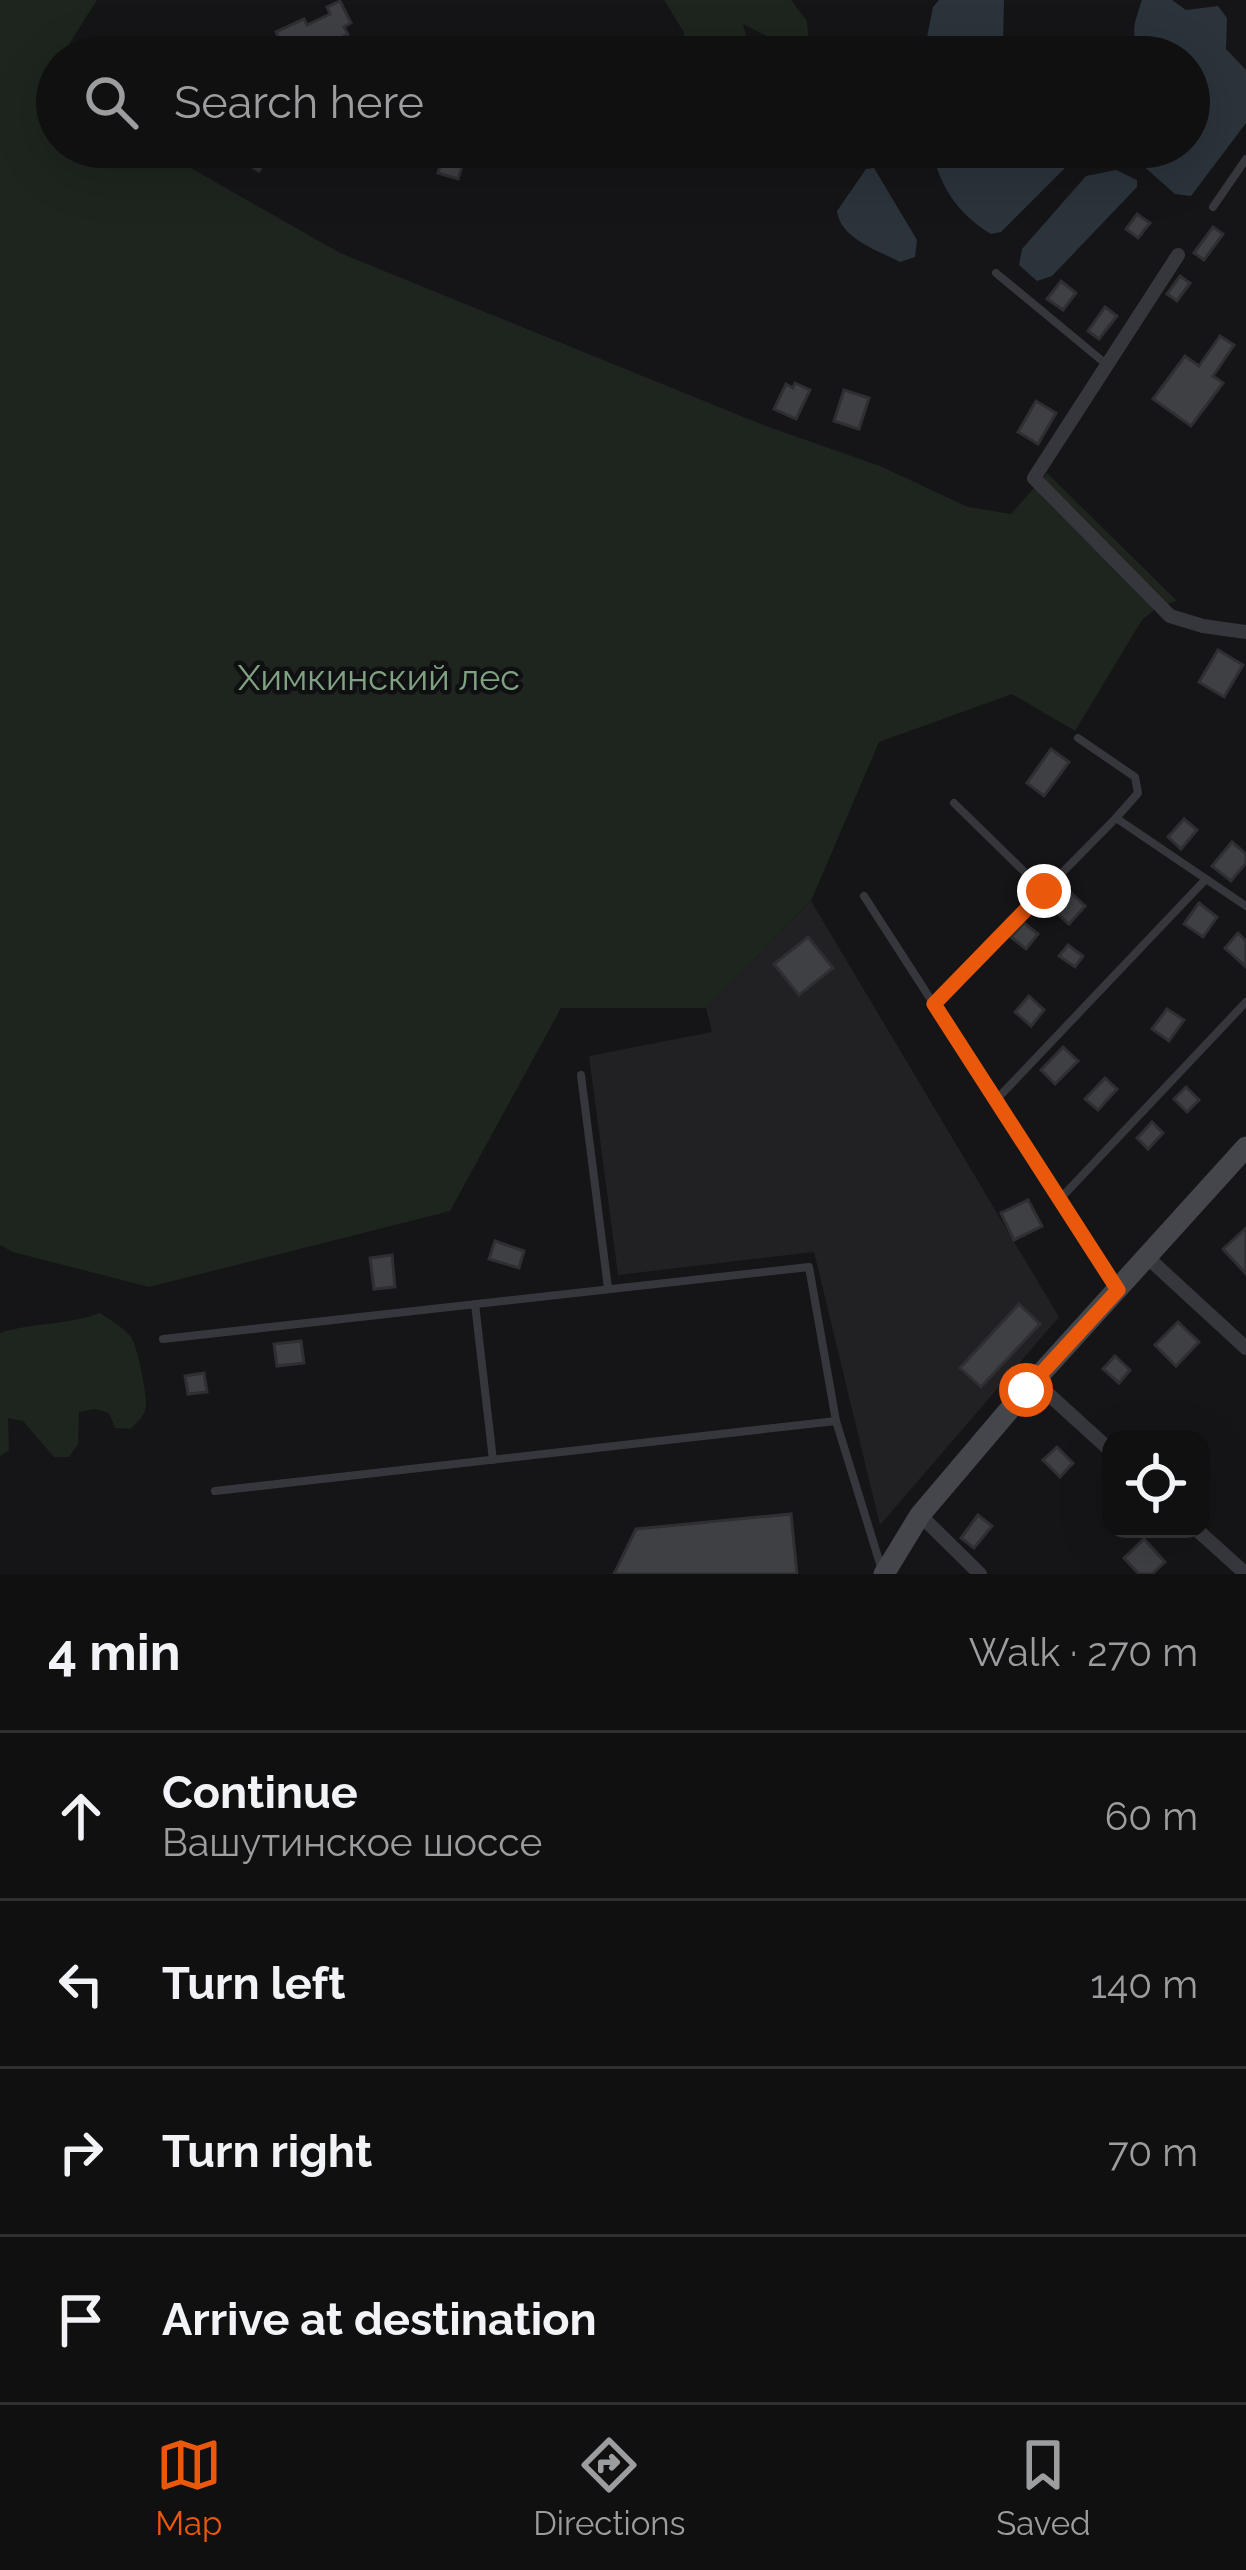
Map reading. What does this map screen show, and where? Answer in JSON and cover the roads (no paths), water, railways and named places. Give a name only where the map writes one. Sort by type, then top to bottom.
[{"type":"street","points":[[1178,256],[1034,478],[1170,616],[1246,632]]},
{"type":"street","points":[[884,1574],[920,1515],[1034,1381],[1246,1148]]},
{"type":"street","points":[[1148,1257],[1246,1348]]},
{"type":"street","points":[[1034,1381],[1102,1443]]},
{"type":"street","points":[[920,1515],[980,1574]]},
{"type":"street","points":[[1206,1538],[1246,1574]]},
{"type":"lane","points":[[1213,207],[1246,159]]},
{"type":"lane","points":[[996,273],[1108,365]]},
{"type":"lane","points":[[934,1004],[1138,793],[1135,777],[1078,738]]},
{"type":"lane","points":[[954,802],[1044,891]]},
{"type":"lane","points":[[1116,818],[1246,906]]},
{"type":"lane","points":[[996,1100],[1206,878]]},
{"type":"lane","points":[[864,896],[1118,1290]]},
{"type":"lane","points":[[1059,1200],[1246,1002]]},
{"type":"lane","points":[[581,1076],[608,1288]]},
{"type":"lane","points":[[163,1339],[809,1267],[836,1421],[884,1574]]},
{"type":"lane","points":[[475,1304],[493,1460]]},
{"type":"lane","points":[[215,1491],[836,1421]]},
{"type":"park label","name":"Химкинский лес","points":[[379,677]]}]
